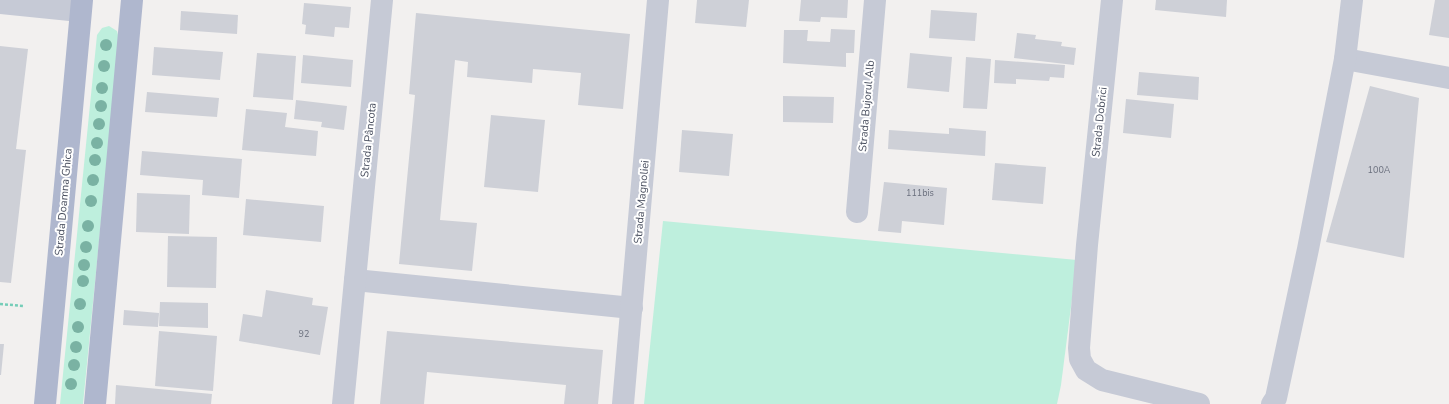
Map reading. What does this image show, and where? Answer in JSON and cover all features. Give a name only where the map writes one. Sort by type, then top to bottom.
[{"type":"main road","points":[[95,404],[132,0]]},
{"type":"main road","name":"Strada Doamna Ghica","points":[[45,404],[81,6]]},
{"type":"street","name":"Strada Pâncota","points":[[343,404],[382,0]]},
{"type":"street","name":"Strada Magnoliei","points":[[623,404],[658,0]]},
{"type":"street","name":"Strada Bujorul Alb","points":[[857,212],[876,0]]},
{"type":"street","name":"Strada Dobrici","points":[[1112,0],[1087,245],[1079,348],[1080,359],[1086,370],[1102,380],[1199,404]]},
{"type":"street","points":[[1272,404],[1276,398],[1280,383],[1308,249],[1346,49],[1352,0]]},
{"type":"street","points":[[0,4],[81,6]]},
{"type":"street","points":[[1346,49],[1449,78]]},
{"type":"street","points":[[355,280],[632,308]]},
{"type":"path","points":[[0,304],[24,306]]},
{"type":"green space","points":[[109,26],[117,31],[119,39],[83,404],[60,404],[97,35],[102,28]]},
{"type":"green space","points":[[663,221],[1077,260],[1061,385],[1057,404],[644,404]]},
{"type":"building","points":[[697,0],[749,0],[746,27],[695,23]]},
{"type":"building","points":[[801,0],[848,0],[847,18],[821,17],[820,22],[799,21]]},
{"type":"building","points":[[1156,0],[1227,0],[1226,17],[1155,10]]},
{"type":"building","points":[[1435,0],[1449,0],[1449,38],[1429,35]]},
{"type":"building","points":[[304,3],[351,7],[349,28],[335,27],[334,37],[305,34],[306,25],[302,24]]},
{"type":"building","points":[[931,10],[977,13],[975,41],[929,38]]},
{"type":"building","points":[[181,11],[238,15],[237,34],[180,30]]},
{"type":"building","points":[[416,13],[630,34],[623,109],[578,105],[581,73],[533,69],[532,83],[467,77],[468,62],[455,60],[440,220],[477,223],[472,271],[399,264],[415,95],[409,94]]},
{"type":"building","points":[[831,29],[855,30],[854,53],[846,53],[846,67],[783,63],[784,30],[808,30],[807,41],[830,42]]},
{"type":"building","points":[[1017,33],[1036,35],[1035,39],[1062,42],[1061,46],[1076,48],[1074,65],[1014,58]]},
{"type":"building","points":[[0,46],[28,49],[16,149],[26,150],[11,283],[0,282]]},
{"type":"building","points":[[154,47],[223,52],[220,80],[152,75]]},
{"type":"building","points":[[257,53],[296,56],[293,100],[253,97]]},
{"type":"building","points":[[910,53],[952,57],[949,92],[907,88]]},
{"type":"building","points":[[303,55],[353,60],[351,87],[301,83]]},
{"type":"building","points":[[966,57],[991,59],[987,109],[963,108]]},
{"type":"building","points":[[995,60],[1065,65],[1064,78],[1050,77],[1049,81],[1016,79],[1016,84],[994,83]]},
{"type":"building","points":[[1139,72],[1199,77],[1198,100],[1137,95]]},
{"type":"building","points":[[1370,86],[1419,98],[1404,258],[1326,242]]},
{"type":"building","points":[[147,92],[219,98],[217,117],[145,112]]},
{"type":"building","points":[[783,96],[834,97],[833,123],[783,122]]},
{"type":"building","points":[[1126,99],[1174,104],[1171,138],[1123,133]]},
{"type":"building","points":[[296,100],[347,106],[344,130],[321,127],[322,122],[294,119]]},
{"type":"building","points":[[246,109],[287,113],[285,127],[318,131],[316,156],[242,150]]},
{"type":"building","points":[[491,115],[545,120],[538,192],[484,187]]},
{"type":"building","points":[[949,128],[986,131],[985,156],[888,149],[889,130],[949,134]]},
{"type":"building","points":[[682,130],[733,134],[729,176],[679,172]]},
{"type":"building","points":[[142,151],[242,159],[239,198],[202,195],[203,180],[140,175]]},
{"type":"building","points":[[995,163],[1046,167],[1043,204],[992,200]]},
{"type":"building","points":[[884,182],[947,188],[944,225],[902,221],[901,233],[878,231]]},
{"type":"building","points":[[137,193],[190,195],[189,234],[136,232]]},
{"type":"building","points":[[246,199],[324,206],[321,242],[243,235]]},
{"type":"building","points":[[168,236],[217,237],[216,288],[167,287]]},
{"type":"building","points":[[266,290],[313,298],[312,305],[328,307],[320,355],[239,341],[243,314],[262,317]]},
{"type":"building","points":[[160,302],[208,303],[208,328],[159,326]]},
{"type":"building","points":[[124,310],[159,313],[158,327],[123,325]]},
{"type":"building","points":[[159,331],[217,336],[213,391],[155,386]]},
{"type":"building","points":[[387,331],[603,350],[598,404],[564,404],[566,385],[427,372],[424,404],[380,404]]},
{"type":"building","points":[[0,344],[4,344],[1,375],[0,375]]},
{"type":"building","points":[[116,385],[212,394],[211,404],[115,404]]}]
